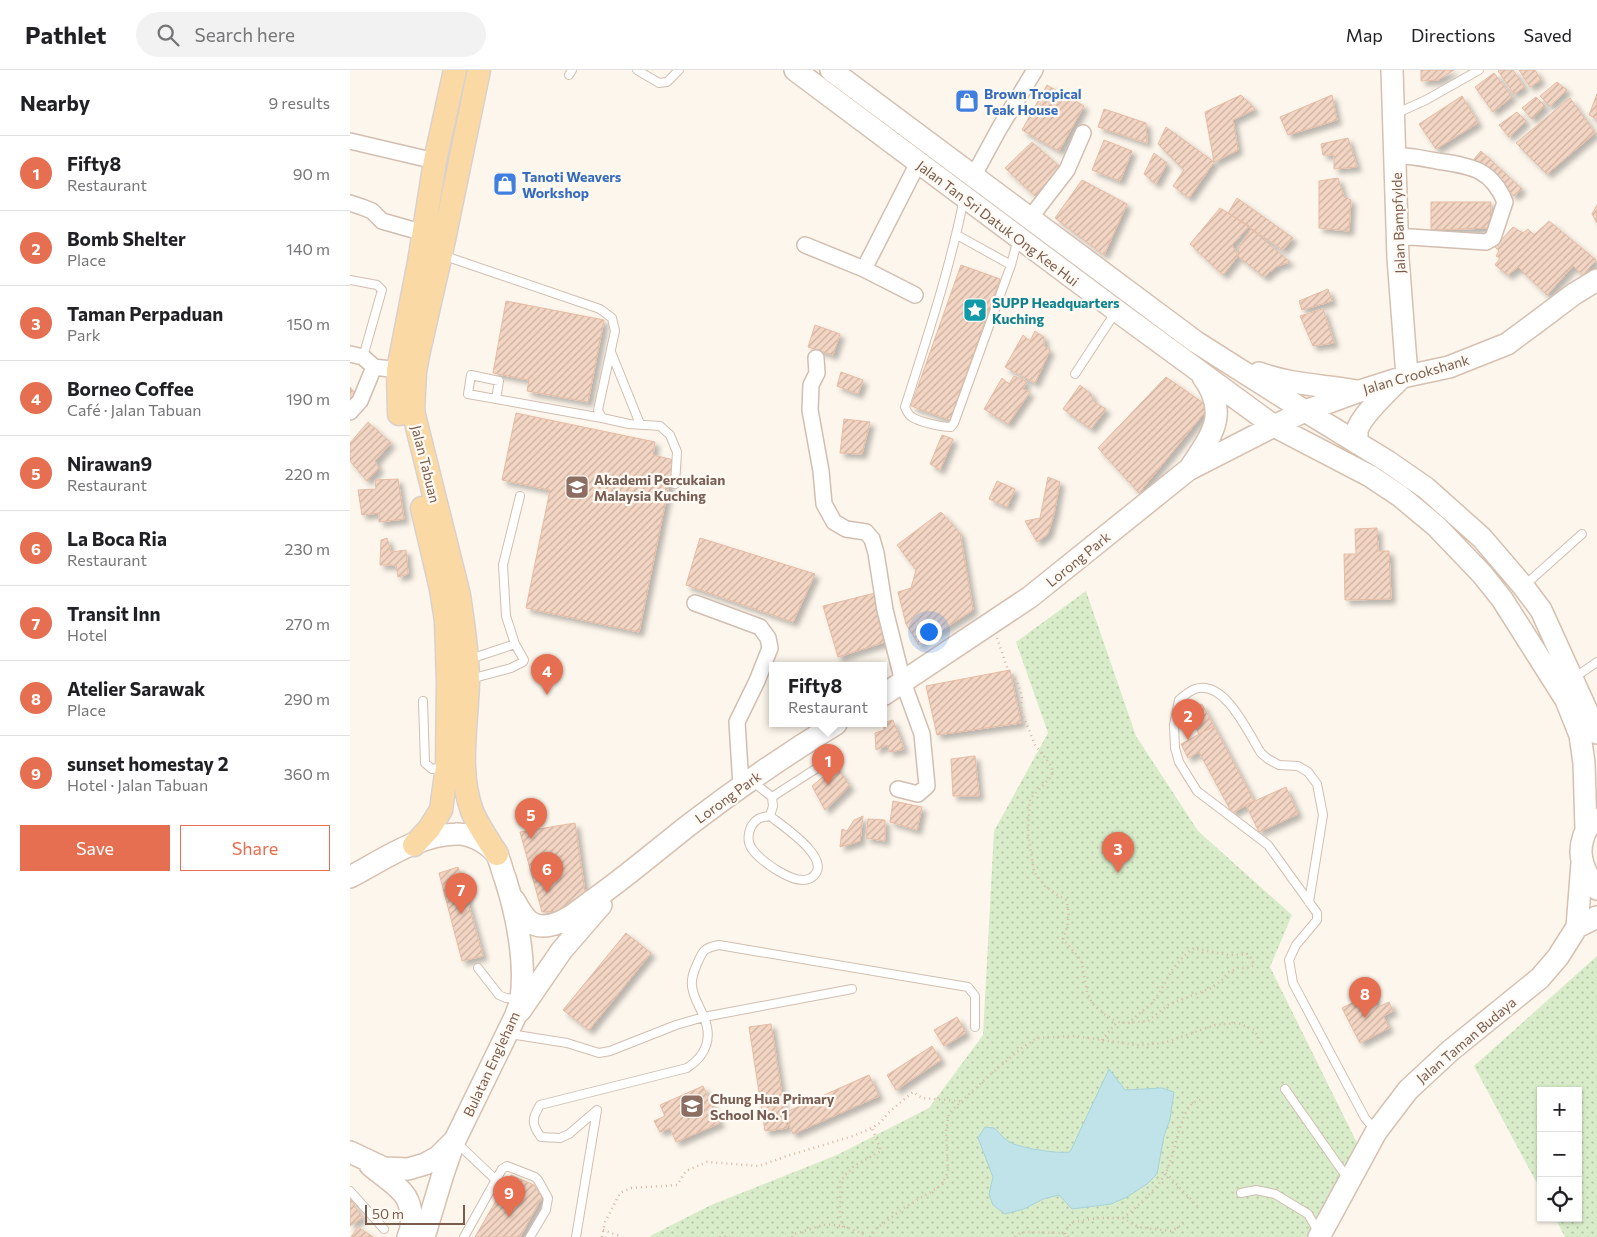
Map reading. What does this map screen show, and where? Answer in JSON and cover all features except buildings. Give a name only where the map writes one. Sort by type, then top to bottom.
[{"type":"main road","name":"Jalan Tabuan","points":[[414,844],[429,829],[440,810],[447,767],[448,682],[446,621],[441,588],[399,415],[398,370],[424,233],[435,161],[455,70]]},
{"type":"main road","name":"Jalan Tabuan","points":[[479,70],[418,355],[415,372],[413,412],[459,595],[468,670],[464,767],[466,790],[472,812],[497,854]]},
{"type":"main road","name":"Jalan Tan Sri Datuk Ong Kee Hui","points":[[795,70],[1116,311],[1274,426],[1370,476],[1400,496],[1436,526],[1482,574],[1502,599],[1566,700],[1580,735],[1592,822],[1581,846],[1582,863],[1577,927]]},
{"type":"main road","name":"Jalan Tan Sri Datuk Ong Kee Hui","points":[[831,70],[1196,342],[1305,412],[1387,461],[1426,488],[1482,538],[1541,610],[1597,733]]},
{"type":"main road","name":"Jalan Bampfylde","points":[[1392,70],[1403,378]]},
{"type":"main road","name":"Jalan Crookshank","points":[[1274,426],[1357,392],[1449,367],[1507,344],[1574,294],[1597,280]]},
{"type":"main road","points":[[1196,342],[1274,379],[1296,384],[1357,392]]},
{"type":"main road","points":[[1188,470],[1210,437],[1216,419],[1217,403],[1210,386],[1196,368]]},
{"type":"main road","points":[[1358,444],[1358,430],[1364,419],[1381,398],[1403,378]]},
{"type":"main road","name":"Lorong Park","points":[[887,692],[1030,597],[1188,470],[1274,426]]},
{"type":"main road","points":[[1554,637],[1589,668],[1597,703]]},
{"type":"main road","name":"Lorong Park","points":[[624,878],[687,826],[746,783],[831,727]]},
{"type":"main road","points":[[350,877],[414,844],[434,837],[457,833],[479,839],[497,854]]},
{"type":"main road","name":"Bulatan Engleham","points":[[354,1154],[384,1168],[408,1169],[438,1158],[455,1140],[515,1017],[521,940],[497,854]]},
{"type":"main road","points":[[1582,863],[1588,877],[1597,889]]},
{"type":"main road","points":[[507,887],[524,919],[538,926],[552,925],[572,916],[624,878]]},
{"type":"main road","points":[[515,1017],[562,950],[624,878]]},
{"type":"main road","points":[[1577,927],[1597,917]]},
{"type":"main road","name":"Jalan Taman Budaya","points":[[1319,1236],[1376,1132],[1408,1090],[1450,1051],[1540,978],[1558,957],[1577,927]]},
{"type":"main road","points":[[424,1237],[455,1140]]},
{"type":"main road","points":[[354,1154],[404,1194],[412,1215],[411,1230],[408,1237]]},
{"type":"street","points":[[974,176],[999,129],[1035,70]]},
{"type":"street","points":[[1030,218],[1067,170],[1083,133]]},
{"type":"street","points":[[350,141],[435,161]]},
{"type":"street","points":[[1395,155],[1466,166],[1480,171],[1496,185],[1505,202],[1493,238],[1486,242],[1410,237],[1398,238]]},
{"type":"street","points":[[864,269],[918,163]]},
{"type":"street","points":[[350,203],[362,206],[372,212],[382,222],[424,233]]},
{"type":"street","points":[[806,245],[864,269],[915,295]]},
{"type":"street","points":[[816,358],[817,373],[811,385],[810,410],[821,471],[824,504],[834,522],[846,529],[866,532],[872,539],[885,610],[903,682],[922,734],[927,786],[918,794],[898,789]]},
{"type":"street","points":[[350,412],[360,401],[362,359],[398,370]]},
{"type":"street","points":[[695,603],[760,628],[768,638],[770,648],[757,681],[737,722],[746,783]]},
{"type":"lane","points":[[637,70],[659,83],[667,82],[679,70]]},
{"type":"lane","points":[[1394,115],[1426,100],[1479,70]]},
{"type":"lane","points":[[965,196],[957,236],[905,407],[910,416],[917,420],[945,427],[951,426],[954,423],[1011,265],[1018,236]]},
{"type":"lane","points":[[957,236],[1011,265]]},
{"type":"lane","points":[[441,254],[600,309],[612,318],[615,332],[598,410],[602,418]]},
{"type":"lane","points":[[350,280],[377,285],[382,290],[362,359]]},
{"type":"lane","points":[[1075,374],[1116,311]]},
{"type":"lane","points":[[611,352],[640,424]]},
{"type":"lane","points":[[496,399],[629,424],[660,426],[670,435],[677,452],[675,484]]},
{"type":"lane","points":[[468,670],[511,668],[524,660],[515,644],[506,616],[503,564],[520,496]]},
{"type":"lane","points":[[1523,586],[1582,534]]},
{"type":"lane","points":[[468,670],[515,644]]},
{"type":"lane","points":[[1309,902],[1323,815],[1317,784],[1308,772],[1298,766],[1279,764],[1261,753],[1230,703],[1215,690],[1195,689],[1179,700],[1174,725],[1175,748],[1179,762],[1197,792],[1268,845],[1309,902],[1317,913],[1317,920],[1296,945],[1289,960],[1292,983],[1366,1118],[1376,1132]]},
{"type":"lane","points":[[423,701],[425,763],[432,769],[447,767]]},
{"type":"lane","points":[[772,797],[831,759]]},
{"type":"lane","points":[[746,783],[772,797],[774,806],[770,816]]},
{"type":"lane","points":[[770,816],[808,847],[816,857],[817,870],[813,877],[806,880],[794,879],[785,875],[760,857],[751,847],[748,833],[754,821],[770,816]]},
{"type":"lane","points":[[576,1237],[597,1110],[569,1134],[560,1138],[541,1137],[534,1128],[533,1115],[540,1104],[687,1068],[698,1061],[709,1036],[704,1017],[694,997],[692,984],[693,973],[702,954],[708,948],[719,945],[968,987],[974,996],[975,1027]]},
{"type":"lane","points":[[478,968],[499,995],[506,998],[515,1017],[567,1043],[599,1053],[610,1052],[676,1024],[852,989]]},
{"type":"lane","points":[[1284,1088],[1349,1181]]},
{"type":"lane","points":[[455,1140],[496,1180]]},
{"type":"lane","points":[[464,1237],[502,1169],[507,1166],[538,1180],[548,1198],[548,1204],[530,1237]]},
{"type":"lane","points":[[1241,1193],[1256,1190],[1275,1194],[1308,1214],[1319,1236]]},
{"type":"lane","points":[[350,1191],[384,1229]]},
{"type":"path","points":[[992,622],[1008,670],[1017,681],[1022,696],[1021,711],[1036,745],[1052,767],[1052,776],[1030,799],[1028,833],[1034,872],[1045,886],[1066,900],[1069,909],[1068,925],[1063,939],[1080,960],[1092,1003],[1117,1022],[1128,1023],[1148,1021],[1168,1005],[1211,988],[1229,972],[1238,968],[1249,968],[1254,965],[1252,959],[1247,954],[1228,956],[1194,948],[1172,970],[1159,994],[1151,1004],[1128,1023]]},
{"type":"path","points":[[1102,1040],[1117,1022]]},
{"type":"path","points":[[870,1237],[877,1228],[897,1213],[942,1185],[948,1171],[946,1131],[949,1113],[960,1101],[1023,1047],[1037,1038],[1075,1036],[1137,1044],[1164,1043],[1215,1024],[1238,1023],[1254,1030],[1263,1045]]},
{"type":"path","points":[[602,1237],[612,1207],[620,1193],[631,1188],[677,1185],[686,1171],[707,1162],[759,1166],[872,1128],[913,1092],[922,1098],[960,1101]]},
{"type":"path","points":[[1123,1218],[1152,1192],[1166,1173],[1187,1110],[1194,1102],[1203,1098]]},
{"type":"path","points":[[844,1226],[839,1216],[840,1181],[854,1166],[881,1151],[872,1128]]},
{"type":"path","points":[[1166,1173],[1199,1208]]},
{"type":"path","points":[[1015,1237],[1020,1233],[1026,1232],[1061,1233],[1067,1235],[1067,1228],[1073,1222],[1097,1218],[1123,1218],[1138,1226],[1171,1231],[1184,1224]]},
{"type":"path","points":[[792,1237],[794,1234],[824,1225],[844,1226],[854,1229],[864,1235],[864,1237]]},
{"type":"path","points":[[603,1230],[622,1237]]},
{"type":"path","points":[[720,1237],[730,1237]]},
{"type":"green space","points":[[1086,591],[1136,736],[1198,831],[1292,915],[1270,967],[1362,1153],[1323,1208],[1310,1237],[650,1237],[711,1205],[837,1155],[929,1108],[983,1035],[994,831],[1048,733],[1016,642]]},
{"type":"green space","points":[[1597,956],[1597,1237],[1565,1237],[1557,1222],[1582,1222],[1582,1087],[1537,1087],[1537,1184],[1474,1066]]},
{"type":"water","points":[[1109,1069],[1125,1090],[1162,1088],[1174,1092],[1170,1119],[1164,1136],[1157,1174],[1147,1184],[1127,1197],[1111,1204],[1072,1209],[1059,1195],[1043,1199],[1024,1209],[1005,1214],[993,1205],[989,1194],[993,1177],[978,1138],[985,1127],[994,1128],[1013,1144],[1048,1151],[1070,1152]]},
{"type":"place","name":"Brown Tropical Teak House","points":[[967,101]]},
{"type":"place","name":"Tanoti Weavers Workshop","points":[[505,184]]},
{"type":"place","name":"SUPP Headquarters Kuching","points":[[975,310]]},
{"type":"place","name":"Akademi Percukaian Malaysia Kuching","points":[[577,487]]},
{"type":"place","name":"Borneo Coffee","points":[[547,695]]},
{"type":"place","name":"Bomb Shelter","points":[[1188,740]]},
{"type":"place","name":"Fifty8","points":[[828,785]]},
{"type":"place","name":"Nirawan9","points":[[531,839]]},
{"type":"place","name":"Taman Perpaduan","points":[[1118,873]]},
{"type":"place","name":"La Boca Ria","points":[[547,893]]},
{"type":"place","name":"Transit Inn","points":[[461,914]]},
{"type":"place","name":"Atelier Sarawak","points":[[1365,1018]]},
{"type":"place","name":"Chung Hua Primary School No. 1","points":[[692,1106]]},
{"type":"place","name":"sunset homestay 2","points":[[509,1217]]}]
